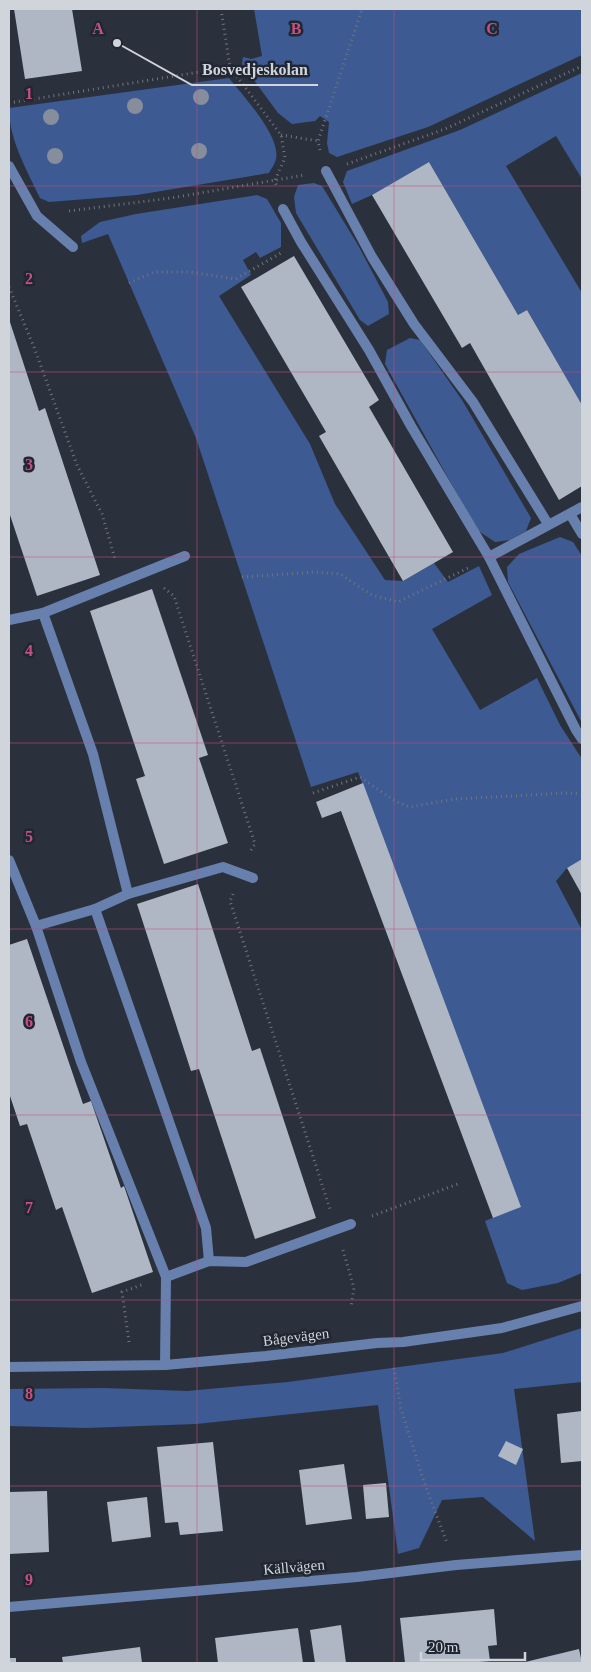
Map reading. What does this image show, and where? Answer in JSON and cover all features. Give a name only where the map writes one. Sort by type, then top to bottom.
[{"type":"street","points":[[9,166],[36,216],[72,247]]},
{"type":"street","points":[[326,171],[372,257],[414,324],[473,402],[548,524]]},
{"type":"street","points":[[282,209],[369,350],[411,426],[489,557],[576,730],[582,738]]},
{"type":"street","points":[[489,557],[582,507]]},
{"type":"street","points":[[570,514],[582,534]]},
{"type":"street","points":[[9,620],[43,613],[184,556]]},
{"type":"street","points":[[43,613],[93,754],[128,894]]},
{"type":"street","points":[[9,860],[36,926],[81,1062],[166,1277],[165,1364]]},
{"type":"street","points":[[36,926],[95,909],[128,894],[223,867],[253,878]]},
{"type":"street","points":[[95,909],[206,1228],[209,1261]]},
{"type":"street","points":[[166,1277],[209,1261],[246,1262],[351,1224]]},
{"type":"street","name":"Bågevägen","points":[[9,1367],[165,1364],[403,1342],[502,1328],[582,1306]]},
{"type":"street","name":"Källvägen","points":[[9,1607],[357,1577],[456,1565],[582,1554]]},
{"type":"path","points":[[221,9],[230,67],[281,135],[285,158],[276,180]]},
{"type":"path","points":[[326,171],[318,141],[362,9]]},
{"type":"path","points":[[36,216],[172,198],[326,171],[445,129],[582,66]]},
{"type":"path","points":[[9,103],[230,67]]},
{"type":"path","points":[[281,135],[318,141]]},
{"type":"path","points":[[129,283],[154,272],[189,272],[236,279],[301,242]]},
{"type":"path","points":[[9,287],[34,347],[77,465],[102,514],[117,566],[135,577],[156,581],[174,596],[255,844],[239,873],[230,901],[337,1229],[354,1288],[351,1307]]},
{"type":"path","points":[[242,577],[316,572],[340,574],[372,595],[398,602],[489,557]]},
{"type":"path","points":[[313,793],[360,777],[395,801],[410,807],[455,799],[566,793],[582,794]]},
{"type":"path","points":[[396,1208],[458,1184]]},
{"type":"path","points":[[129,1342],[122,1292],[144,1284]]},
{"type":"path","points":[[394,1368],[400,1409],[424,1482],[456,1565]]},
{"type":"shaded area","points":[[254,9],[582,9],[582,55],[428,127],[337,157],[329,153],[327,143],[329,122],[320,116],[315,121],[292,124],[278,113],[242,64],[243,57],[251,59],[262,56]]},
{"type":"shaded area","points":[[582,73],[582,179],[556,136],[506,166],[582,293],[582,405],[527,310],[518,315],[429,162],[372,195],[352,204],[343,182],[347,171],[460,130]]},
{"type":"shaded area","points":[[229,78],[260,117],[273,139],[276,159],[269,173],[137,195],[49,202],[40,198],[15,143],[9,108]]},
{"type":"shaded area","points":[[314,183],[322,186],[358,245],[388,302],[389,314],[368,326],[360,320],[296,213],[294,197],[298,185]]},
{"type":"shaded area","points":[[257,195],[267,199],[281,223],[281,247],[260,258],[256,252],[243,260],[251,275],[219,296],[310,444],[335,504],[385,580],[403,581],[434,563],[448,582],[479,566],[492,595],[432,629],[480,710],[537,678],[560,725],[582,759],[582,859],[567,868],[556,881],[582,930],[582,1273],[558,1283],[522,1290],[507,1283],[485,1221],[520,1207],[358,772],[311,787],[196,438],[108,234],[82,243],[81,236],[100,222],[136,214]]},
{"type":"shaded area","points":[[410,338],[420,340],[462,400],[531,518],[526,531],[510,540],[495,542],[477,530],[385,364],[387,350]]},
{"type":"shaded area","points":[[560,537],[573,542],[582,556],[582,723],[508,582],[507,567],[519,554]]},
{"type":"shaded area","points":[[582,1328],[582,1382],[514,1389],[535,1541],[483,1497],[442,1500],[419,1548],[398,1554],[378,1405],[196,1424],[86,1428],[9,1426],[9,1389],[104,1388],[187,1391],[288,1382],[503,1353]]},
{"type":"building","points":[[14,9],[72,9],[82,71],[25,79]]},
{"type":"building","points":[[429,162],[518,315],[527,310],[582,405],[582,486],[559,500],[470,343],[462,348],[372,195]]},
{"type":"building","points":[[294,256],[379,400],[369,407],[453,552],[403,581],[319,436],[326,432],[241,287]]},
{"type":"building","points":[[9,319],[39,411],[45,408],[100,575],[37,596],[9,512]]},
{"type":"building","points":[[152,589],[208,755],[199,758],[228,843],[164,864],[136,779],[145,776],[90,611]]},
{"type":"building","points":[[363,783],[521,1207],[493,1218],[341,811],[322,818],[316,802]]},
{"type":"building","points":[[582,859],[582,895],[567,868]]},
{"type":"building","points":[[198,884],[252,1051],[260,1048],[316,1218],[255,1239],[199,1069],[191,1071],[137,904]]},
{"type":"building","points":[[27,939],[83,1104],[91,1101],[121,1188],[124,1186],[153,1272],[92,1293],[62,1207],[56,1210],[27,1124],[20,1126],[9,1093],[9,945]]},
{"type":"building","points":[[582,1411],[582,1461],[561,1463],[557,1414]]},
{"type":"building","points":[[506,1441],[523,1449],[516,1465],[498,1456]]},
{"type":"building","points":[[213,1442],[223,1531],[180,1535],[178,1522],[165,1523],[157,1447]]},
{"type":"building","points":[[344,1464],[352,1519],[306,1525],[299,1470]]},
{"type":"building","points":[[386,1483],[389,1517],[366,1519],[363,1485]]},
{"type":"building","points":[[47,1491],[49,1552],[9,1554],[9,1492]]},
{"type":"building","points":[[147,1497],[151,1537],[112,1542],[107,1502]]},
{"type":"building","points":[[494,1609],[497,1645],[488,1646],[490,1661],[405,1663],[400,1618]]},
{"type":"building","points":[[341,1625],[346,1663],[315,1663],[310,1630]]},
{"type":"building","points":[[298,1628],[303,1663],[218,1663],[215,1638]]},
{"type":"building","points":[[140,1647],[142,1663],[63,1663],[62,1657]]},
{"type":"building","points":[[579,1649],[582,1663],[521,1663]]},
{"type":"building","points":[[9,1658],[16,1658],[16,1663],[9,1663]]},
{"type":"place","name":"Bosvedjeskolan","points":[[117,43]]}]
